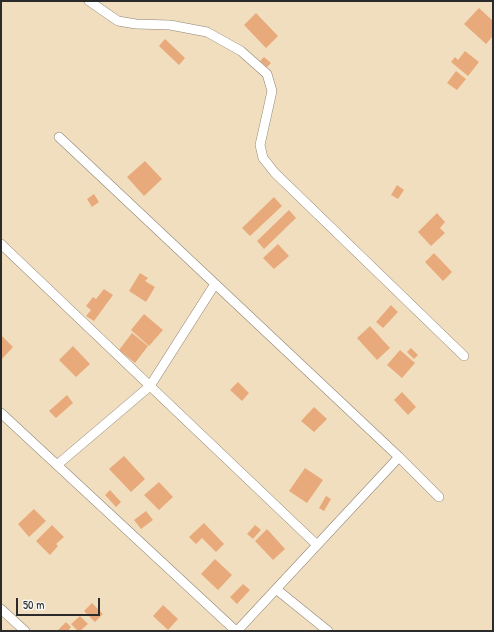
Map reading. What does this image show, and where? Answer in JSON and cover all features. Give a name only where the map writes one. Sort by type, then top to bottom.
[{"type":"street","points":[[89,1],[118,22],[170,25],[207,32],[241,51],[267,74],[272,91],[260,145],[263,158],[275,173],[464,356]]},
{"type":"street","points":[[59,137],[399,457],[439,497]]},
{"type":"street","points":[[1,244],[317,545]]},
{"type":"street","points":[[57,465],[150,386],[215,284]]},
{"type":"street","points":[[1,413],[237,631],[399,457]]},
{"type":"street","points":[[276,589],[328,631]]},
{"type":"street","points":[[1,609],[25,631]]},
{"type":"building","points":[[479,8],[493,21],[493,36],[486,44],[464,24]]},
{"type":"building","points":[[256,13],[278,36],[266,48],[244,25]]},
{"type":"building","points":[[165,39],[185,58],[179,65],[159,46]]},
{"type":"building","points":[[465,51],[479,62],[468,76],[451,62],[455,57],[458,60]]},
{"type":"building","points":[[264,57],[271,63],[267,67],[260,61]]},
{"type":"building","points":[[456,71],[466,79],[457,90],[447,83]]},
{"type":"building","points":[[145,161],[162,179],[144,196],[127,177]]},
{"type":"building","points":[[397,185],[404,190],[398,199],[391,195]]},
{"type":"building","points":[[94,194],[99,202],[92,207],[87,199]]},
{"type":"building","points":[[274,197],[282,206],[250,236],[242,228]]},
{"type":"building","points":[[289,210],[296,218],[264,249],[257,241]]},
{"type":"building","points":[[437,213],[445,222],[440,228],[445,233],[431,246],[418,232]]},
{"type":"building","points":[[278,244],[289,256],[274,269],[263,258]]},
{"type":"building","points":[[434,253],[452,272],[443,281],[425,262]]},
{"type":"building","points":[[140,273],[148,278],[145,281],[155,287],[146,302],[129,291]]},
{"type":"building","points":[[104,289],[113,295],[94,321],[86,316],[91,310],[86,306],[93,297],[96,299]]},
{"type":"building","points":[[391,305],[398,312],[383,328],[376,322]]},
{"type":"building","points":[[144,314],[163,330],[149,346],[131,330]]},
{"type":"building","points":[[370,326],[390,348],[377,360],[357,338]]},
{"type":"building","points":[[132,333],[148,346],[135,363],[119,350]]},
{"type":"building","points":[[1,335],[13,347],[1,360]]},
{"type":"building","points":[[73,346],[90,364],[76,377],[59,360]]},
{"type":"building","points":[[411,348],[418,355],[414,359],[407,352]]},
{"type":"building","points":[[400,350],[415,363],[402,378],[387,365]]},
{"type":"building","points":[[238,382],[249,393],[242,401],[230,390]]},
{"type":"building","points":[[402,392],[416,407],[408,415],[394,400]]},
{"type":"building","points":[[67,395],[73,403],[56,418],[49,411]]},
{"type":"building","points":[[314,407],[327,419],[314,432],[301,421]]},
{"type":"building","points":[[124,456],[145,479],[131,492],[109,469]]},
{"type":"building","points":[[305,468],[323,480],[307,503],[289,491]]},
{"type":"building","points":[[159,482],[173,497],[159,510],[144,495]]},
{"type":"building","points":[[110,490],[121,502],[116,507],[105,495]]},
{"type":"building","points":[[326,496],[331,499],[324,511],[319,508]]},
{"type":"building","points":[[34,509],[46,521],[29,537],[18,524]]},
{"type":"building","points":[[146,511],[153,520],[141,529],[134,520]]},
{"type":"building","points":[[204,523],[224,544],[216,552],[202,538],[196,544],[189,537]]},
{"type":"building","points":[[52,525],[64,537],[56,544],[58,546],[50,555],[36,541]]},
{"type":"building","points":[[255,525],[261,530],[253,539],[247,534]]},
{"type":"building","points":[[267,529],[285,549],[273,560],[255,541]]},
{"type":"building","points":[[215,559],[232,575],[218,590],[201,574]]},
{"type":"building","points":[[243,584],[250,590],[237,604],[230,597]]},
{"type":"building","points":[[92,603],[103,614],[95,622],[84,611]]},
{"type":"building","points":[[163,605],[178,619],[168,630],[153,616]]},
{"type":"building","points":[[80,616],[88,624],[78,631],[71,624]]},
{"type":"building","points":[[66,622],[71,627],[68,631],[57,631]]}]
